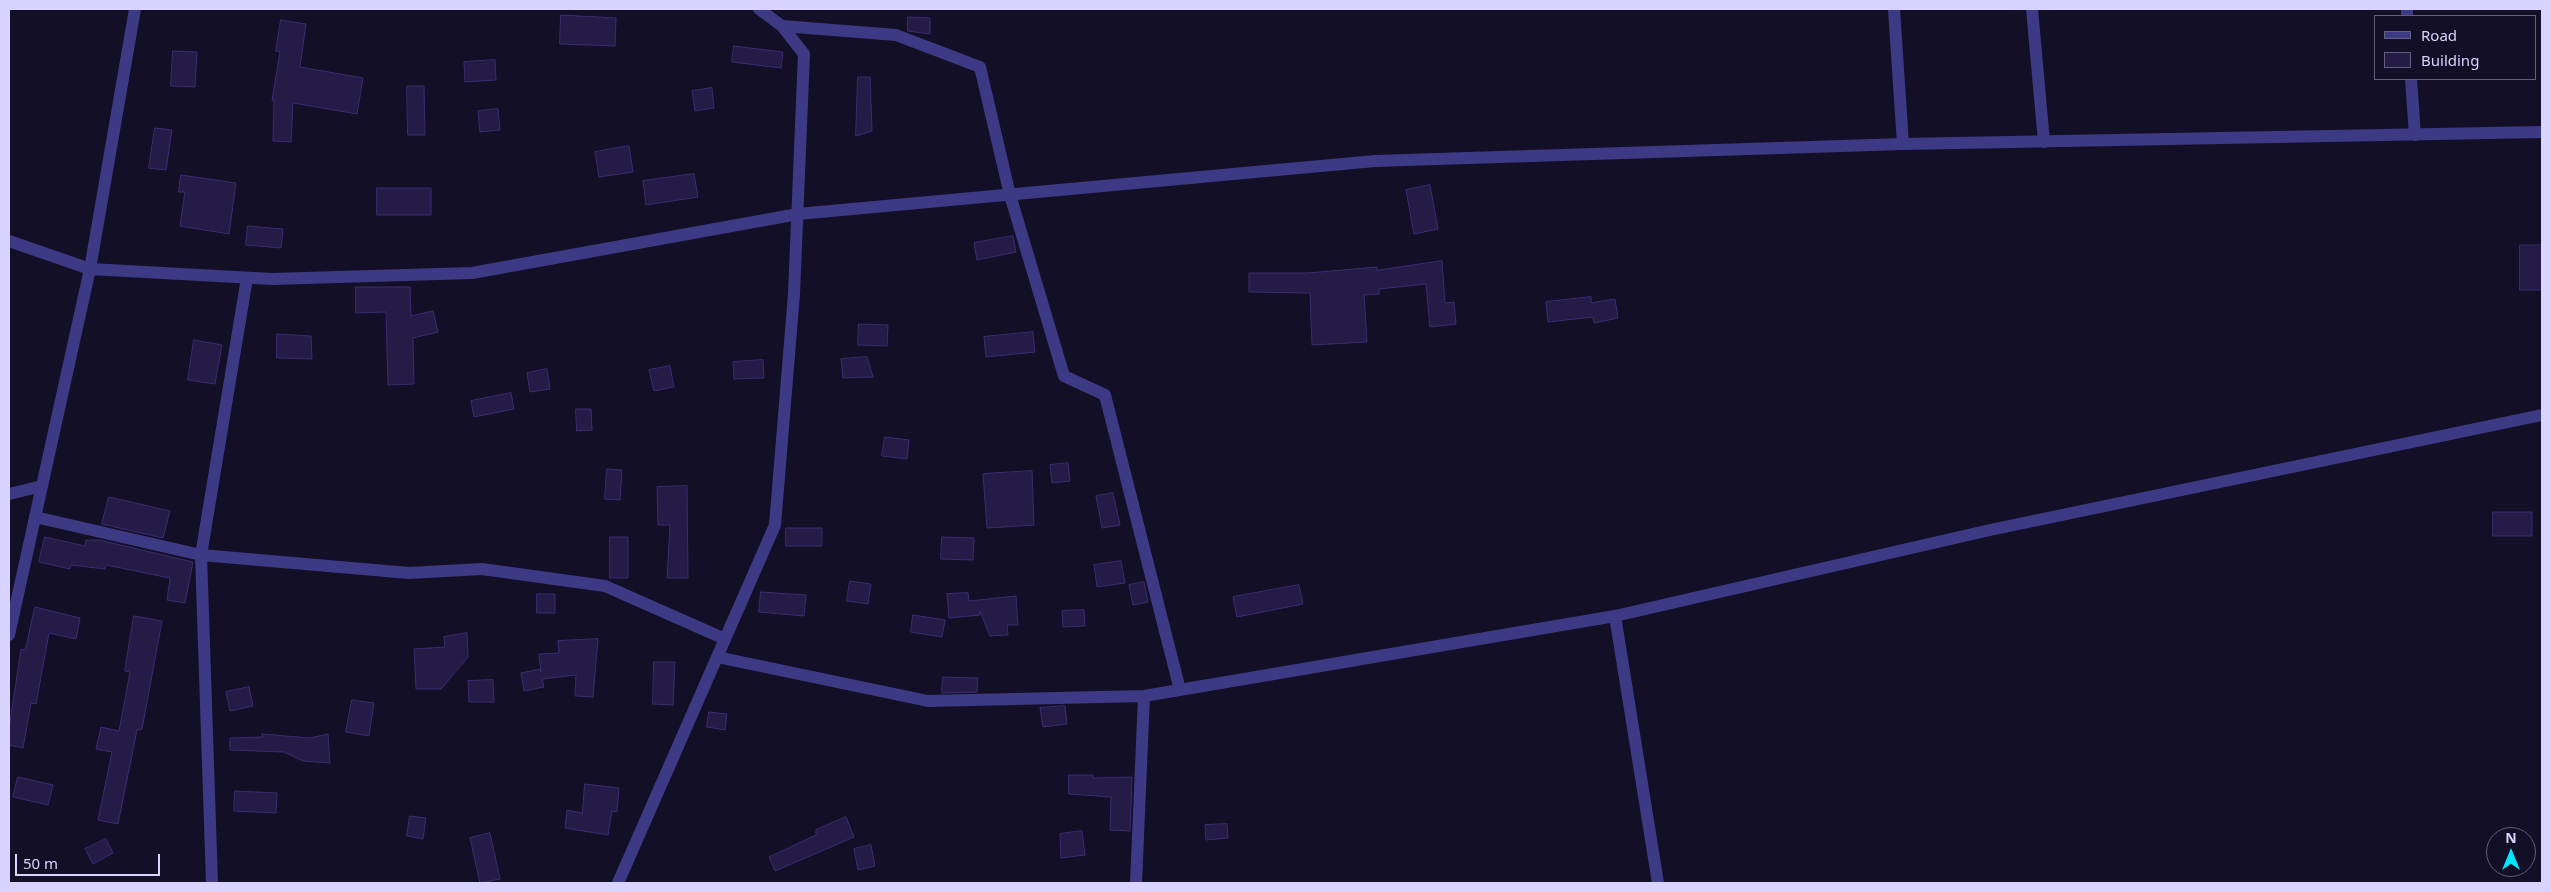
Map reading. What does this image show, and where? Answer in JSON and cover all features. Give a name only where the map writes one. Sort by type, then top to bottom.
[{"type":"street","points":[[9,635],[90,269],[135,9]]},
{"type":"street","points":[[618,883],[775,525],[798,214],[804,54],[782,26],[759,9]]},
{"type":"street","points":[[1894,9],[1903,144]]},
{"type":"street","points":[[2032,9],[2044,142]]},
{"type":"street","points":[[782,26],[896,35],[980,67],[1010,195],[1064,376],[1105,395],[1180,690]]},
{"type":"street","points":[[2411,80],[2415,134]]},
{"type":"street","points":[[9,242],[90,269],[272,279],[472,273],[798,214],[1375,161],[1903,144],[2542,132]]},
{"type":"street","points":[[212,883],[201,556],[247,278]]},
{"type":"street","points":[[717,657],[928,701],[1144,696],[1615,616],[1990,530],[2542,415]]},
{"type":"street","points":[[9,494],[42,486]]},
{"type":"street","points":[[35,517],[201,556],[409,573],[482,569],[605,586],[725,639]]},
{"type":"street","points":[[1615,616],[1658,883]]},
{"type":"street","points":[[1136,883],[1144,696]]},
{"type":"building","points":[[561,15],[616,18],[615,46],[560,44]]},
{"type":"building","points":[[908,17],[930,18],[930,34],[908,31]]},
{"type":"building","points":[[281,20],[306,24],[300,67],[363,78],[357,114],[293,103],[291,142],[273,141],[274,100],[272,100],[280,52],[276,51]]},
{"type":"building","points":[[734,46],[783,52],[781,68],[732,62]]},
{"type":"building","points":[[173,51],[197,52],[195,87],[171,86]]},
{"type":"building","points":[[495,60],[496,80],[465,82],[464,62]]},
{"type":"building","points":[[858,77],[870,77],[872,131],[856,136]]},
{"type":"building","points":[[407,86],[424,86],[425,135],[408,135]]},
{"type":"building","points":[[712,88],[714,108],[695,111],[692,91]]},
{"type":"building","points":[[498,109],[500,130],[480,132],[478,111]]},
{"type":"building","points":[[155,128],[172,130],[166,170],[149,168]]},
{"type":"building","points":[[629,146],[633,172],[599,177],[595,152]]},
{"type":"building","points":[[694,174],[698,197],[646,205],[643,181]]},
{"type":"building","points":[[181,175],[236,183],[229,234],[180,226],[185,192],[179,192]]},
{"type":"building","points":[[1430,185],[1438,229],[1414,234],[1406,190]]},
{"type":"building","points":[[377,188],[431,188],[431,215],[377,215]]},
{"type":"building","points":[[248,226],[283,229],[281,248],[246,245]]},
{"type":"building","points":[[1013,236],[1016,252],[977,260],[974,243]]},
{"type":"building","points":[[2520,245],[2542,245],[2542,290],[2520,290]]},
{"type":"building","points":[[1442,261],[1445,303],[1454,302],[1456,324],[1430,327],[1426,284],[1379,289],[1379,294],[1364,295],[1367,342],[1312,345],[1310,293],[1249,292],[1249,273],[1308,273],[1377,267],[1377,270]]},
{"type":"building","points":[[356,287],[410,287],[411,316],[433,311],[438,332],[413,338],[414,384],[388,385],[386,312],[356,313]]},
{"type":"building","points":[[1591,297],[1591,303],[1615,299],[1618,318],[1594,323],[1593,317],[1548,322],[1546,302]]},
{"type":"building","points":[[859,324],[888,325],[887,346],[858,345]]},
{"type":"building","points":[[1033,332],[1035,352],[986,357],[984,337]]},
{"type":"building","points":[[277,334],[311,336],[312,359],[277,358]]},
{"type":"building","points":[[194,340],[222,345],[215,384],[188,380]]},
{"type":"building","points":[[867,357],[873,377],[843,378],[841,359]]},
{"type":"building","points":[[763,360],[764,378],[734,379],[733,362]]},
{"type":"building","points":[[670,366],[674,387],[654,391],[649,370]]},
{"type":"building","points":[[547,369],[550,389],[530,392],[527,373]]},
{"type":"building","points":[[511,393],[514,409],[474,417],[471,401]]},
{"type":"building","points":[[576,409],[591,409],[592,430],[577,431]]},
{"type":"building","points":[[885,437],[909,440],[907,459],[882,456]]},
{"type":"building","points":[[1068,463],[1070,481],[1052,483],[1050,465]]},
{"type":"building","points":[[607,469],[622,470],[620,500],[605,499]]},
{"type":"building","points":[[1032,471],[1034,525],[987,528],[983,474]]},
{"type":"building","points":[[687,486],[688,578],[667,578],[670,525],[658,525],[657,487]]},
{"type":"building","points":[[1113,493],[1120,525],[1102,528],[1096,496]]},
{"type":"building","points":[[109,497],[170,511],[163,538],[102,524]]},
{"type":"building","points":[[2493,512],[2532,512],[2532,536],[2493,536]]},
{"type":"building","points":[[786,528],[822,528],[822,546],[786,546]]},
{"type":"building","points":[[45,537],[85,546],[86,540],[99,540],[193,562],[185,603],[167,600],[170,578],[106,565],[105,569],[71,565],[70,569],[39,562]]},
{"type":"building","points":[[610,537],[628,537],[628,578],[610,578]]},
{"type":"building","points":[[942,537],[974,538],[973,560],[941,559]]},
{"type":"building","points":[[1121,561],[1125,583],[1097,587],[1094,565]]},
{"type":"building","points":[[850,581],[871,584],[868,604],[847,601]]},
{"type":"building","points":[[1144,582],[1148,602],[1133,605],[1129,585]]},
{"type":"building","points":[[1299,585],[1303,604],[1237,617],[1233,597]]},
{"type":"building","points":[[761,592],[806,595],[804,616],[759,612]]},
{"type":"building","points":[[968,593],[969,601],[1016,596],[1018,625],[1007,625],[1008,635],[990,636],[980,611],[980,615],[949,618],[947,594]]},
{"type":"building","points":[[537,594],[555,594],[555,613],[537,613]]},
{"type":"building","points":[[35,607],[80,618],[76,639],[49,633],[36,704],[31,703],[23,748],[9,745],[9,729],[21,649],[25,650]]},
{"type":"building","points":[[1084,610],[1085,626],[1063,627],[1062,611]]},
{"type":"building","points":[[913,615],[945,620],[942,637],[911,632]]},
{"type":"building","points":[[134,616],[162,621],[142,729],[137,730],[118,824],[98,820],[112,752],[96,749],[101,727],[119,731],[130,672],[125,671]]},
{"type":"building","points":[[467,633],[468,657],[441,689],[416,689],[414,649],[445,647],[444,637]]},
{"type":"building","points":[[598,639],[593,697],[575,696],[576,675],[542,679],[544,687],[524,691],[521,673],[540,669],[541,672],[539,654],[559,653],[558,641]]},
{"type":"building","points":[[654,662],[675,662],[673,705],[653,704]]},
{"type":"building","points":[[943,677],[978,678],[977,692],[942,693]]},
{"type":"building","points":[[493,680],[494,702],[469,702],[468,681]]},
{"type":"building","points":[[249,687],[253,706],[230,711],[226,692]]},
{"type":"building","points":[[352,700],[374,703],[369,736],[346,732]]},
{"type":"building","points":[[1065,706],[1067,724],[1043,727],[1040,708]]},
{"type":"building","points":[[709,712],[727,714],[725,730],[707,727]]},
{"type":"building","points":[[262,734],[310,738],[328,734],[330,763],[303,761],[284,752],[230,750],[230,738],[262,737]]},
{"type":"building","points":[[1069,775],[1093,775],[1093,778],[1132,777],[1130,831],[1110,830],[1111,797],[1069,794]]},
{"type":"building","points":[[18,777],[53,785],[48,805],[13,797]]},
{"type":"building","points":[[585,784],[619,788],[617,812],[612,811],[608,835],[565,828],[567,810],[582,813]]},
{"type":"building","points":[[235,791],[277,793],[276,813],[234,811]]},
{"type":"building","points":[[410,816],[426,818],[423,839],[407,836]]},
{"type":"building","points":[[846,817],[854,837],[775,871],[769,857],[816,835],[816,830]]},
{"type":"building","points":[[1227,824],[1228,838],[1206,840],[1205,825]]},
{"type":"building","points":[[1082,831],[1085,855],[1061,858],[1060,834]]},
{"type":"building","points":[[490,833],[500,879],[480,883],[470,838]]},
{"type":"building","points":[[106,839],[113,853],[93,864],[85,849]]},
{"type":"building","points":[[871,845],[875,866],[858,870],[854,849]]}]
